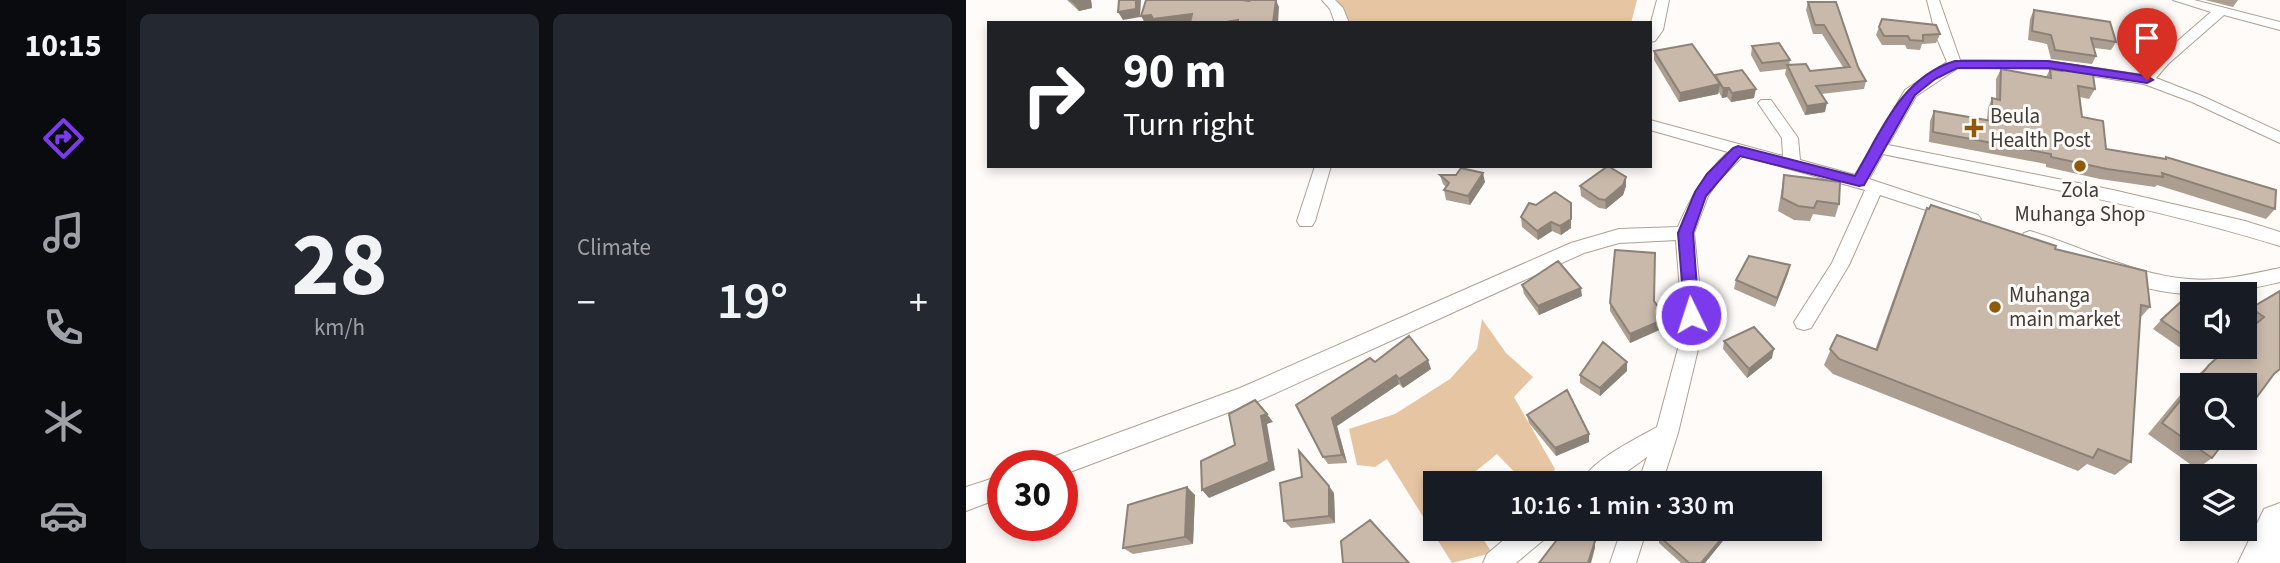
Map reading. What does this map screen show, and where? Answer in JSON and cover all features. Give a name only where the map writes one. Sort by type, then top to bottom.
[{"type":"highway","points":[[2261,563],[2280,525]]},
{"type":"street","points":[[1328,0],[1336,8],[1341,21]]},
{"type":"street","points":[[1652,36],[1657,30],[1663,0]]},
{"type":"street","points":[[1933,0],[1943,36],[1955,64]]},
{"type":"street","points":[[2179,0],[2280,26]]},
{"type":"street","points":[[2147,80],[2163,61],[2222,10]]},
{"type":"street","points":[[1804,322],[1840,265],[1878,148],[1910,93],[1955,64],[2048,65],[2147,80],[2197,99],[2280,138]]},
{"type":"street","points":[[1766,103],[1790,138],[1792,164]]},
{"type":"street","points":[[1652,126],[1867,184],[1984,223]]},
{"type":"street","points":[[1878,148],[2113,195],[2224,222],[2280,239]]},
{"type":"street","points":[[1654,471],[1667,433],[1690,341],[1690,291],[1685,233],[1700,195],[1738,151]]},
{"type":"street","points":[[1306,221],[1323,168]]},
{"type":"street","points":[[2009,231],[2151,279],[2190,287],[2229,284],[2280,275]]},
{"type":"street","points":[[1078,459],[1248,395],[1515,273],[1578,248],[1634,234],[1685,233]]},
{"type":"street","points":[[1608,471],[1667,433]]},
{"type":"street","points":[[966,499],[987,492]]},
{"type":"street","points":[[1496,563],[1522,541]]},
{"type":"street","points":[[1623,563],[1631,541]]},
{"type":"shaded area","points":[[1337,0],[1637,0],[1632,21],[1346,21]]},
{"type":"shaded area","points":[[1482,319],[1506,353],[1533,377],[1514,397],[1555,469],[1513,471],[1497,454],[1476,471],[1423,471],[1423,517],[1387,459],[1375,467],[1357,465],[1349,429],[1395,414],[1450,379],[1477,349]]},
{"type":"shaded area","points":[[1438,541],[1484,541],[1492,553],[1452,563]]},
{"type":"building","points":[[1119,0],[1136,0],[1136,9],[1118,12]]},
{"type":"building","points":[[1146,0],[1276,0],[1273,21],[1190,21],[1192,14],[1153,19],[1151,15],[1141,16]]},
{"type":"building","points":[[1808,2],[1836,2],[1858,67],[1866,81],[1816,86],[1827,103],[1807,106],[1787,65],[1806,64],[1810,71],[1850,67],[1824,25],[1815,25]]},
{"type":"building","points":[[2034,10],[2110,22],[2116,42],[2091,38],[2096,56],[2055,50],[2051,35],[2032,31]]},
{"type":"building","points":[[1882,19],[1936,25],[1940,34],[1923,35],[1923,41],[1910,40],[1908,36],[1884,36],[1879,27]]},
{"type":"building","points":[[1779,43],[1790,60],[1762,63],[1752,46]]},
{"type":"building","points":[[1692,44],[1720,84],[1680,93],[1654,51]]},
{"type":"building","points":[[2059,63],[2092,68],[2095,89],[2078,86],[2082,117],[2103,121],[2106,149],[2166,157],[2276,190],[2275,209],[2162,173],[2163,177],[2107,169],[2051,157],[2051,154],[1933,132],[1934,111],[1992,121],[1992,98],[2000,100],[2001,69],[2051,78],[2050,69],[2062,71]]},
{"type":"building","points":[[1742,70],[1756,89],[1732,93],[1729,88],[1723,88],[1715,75]]},
{"type":"building","points":[[1461,168],[1483,173],[1468,196],[1444,190],[1449,183],[1440,175],[1456,175]]},
{"type":"building","points":[[1605,168],[1611,168],[1626,177],[1623,185],[1605,200],[1580,186]]},
{"type":"building","points":[[1784,175],[1840,182],[1839,204],[1817,201],[1814,208],[1798,206],[1782,198]]},
{"type":"building","points":[[1555,192],[1571,203],[1571,219],[1560,226],[1551,222],[1537,231],[1521,217],[1529,203],[1536,205]]},
{"type":"building","points":[[1931,205],[2056,246],[2055,249],[2146,271],[2150,307],[2141,305],[2131,462],[2098,449],[2093,458],[1839,359],[1830,349],[1837,335],[1877,350],[1927,208]]},
{"type":"building","points":[[1615,250],[1655,253],[1654,301],[1667,318],[1630,334],[1610,303]]},
{"type":"building","points":[[1749,256],[1790,265],[1777,298],[1736,280]]},
{"type":"building","points":[[1558,261],[1581,288],[1538,306],[1522,285]]},
{"type":"building","points":[[2280,291],[2280,369],[2257,397],[2257,373],[2203,373],[2216,359],[2257,359],[2257,323],[2264,317],[2257,312],[2257,304]]},
{"type":"building","points":[[2180,303],[2180,333],[2161,320]]},
{"type":"building","points":[[1754,327],[1774,349],[1749,369],[1724,341]]},
{"type":"building","points":[[1409,336],[1428,360],[1399,379],[1396,375],[1332,418],[1342,455],[1323,457],[1296,405],[1370,358],[1375,362]]},
{"type":"building","points":[[1603,342],[1627,362],[1600,388],[1580,375]]},
{"type":"building","points":[[1567,390],[1589,434],[1555,448],[1527,415]]},
{"type":"building","points":[[1255,400],[1267,414],[1261,416],[1269,462],[1202,490],[1201,461],[1235,445],[1229,414]]},
{"type":"building","points":[[2180,401],[2180,436],[2162,423]]},
{"type":"building","points":[[2201,450],[2218,450],[2212,458]]},
{"type":"building","points":[[1299,451],[1329,486],[1329,516],[1284,521],[1280,483],[1302,477]]},
{"type":"building","points":[[1187,487],[1185,537],[1123,548],[1128,505]]},
{"type":"building","points":[[1370,520],[1409,563],[1343,563],[1341,541]]},
{"type":"building","points":[[1556,541],[1595,541],[1588,563],[1539,563]]},
{"type":"building","points":[[1665,541],[1720,541],[1701,563],[1689,563]]},
{"type":"place","name":"Beula Health Post","points":[[1974,128]]},
{"type":"place","name":"Zola Muhanga Shop","points":[[2080,166]]},
{"type":"place","name":"Muhanga main market","points":[[1995,307]]},
{"type":"route","points":[[1691,315],[1685,233],[1700,195],[1721,167],[1738,151],[1859,182],[1910,93],[1920,84],[1955,64],[2048,65],[2082,68],[2147,80]]}]
